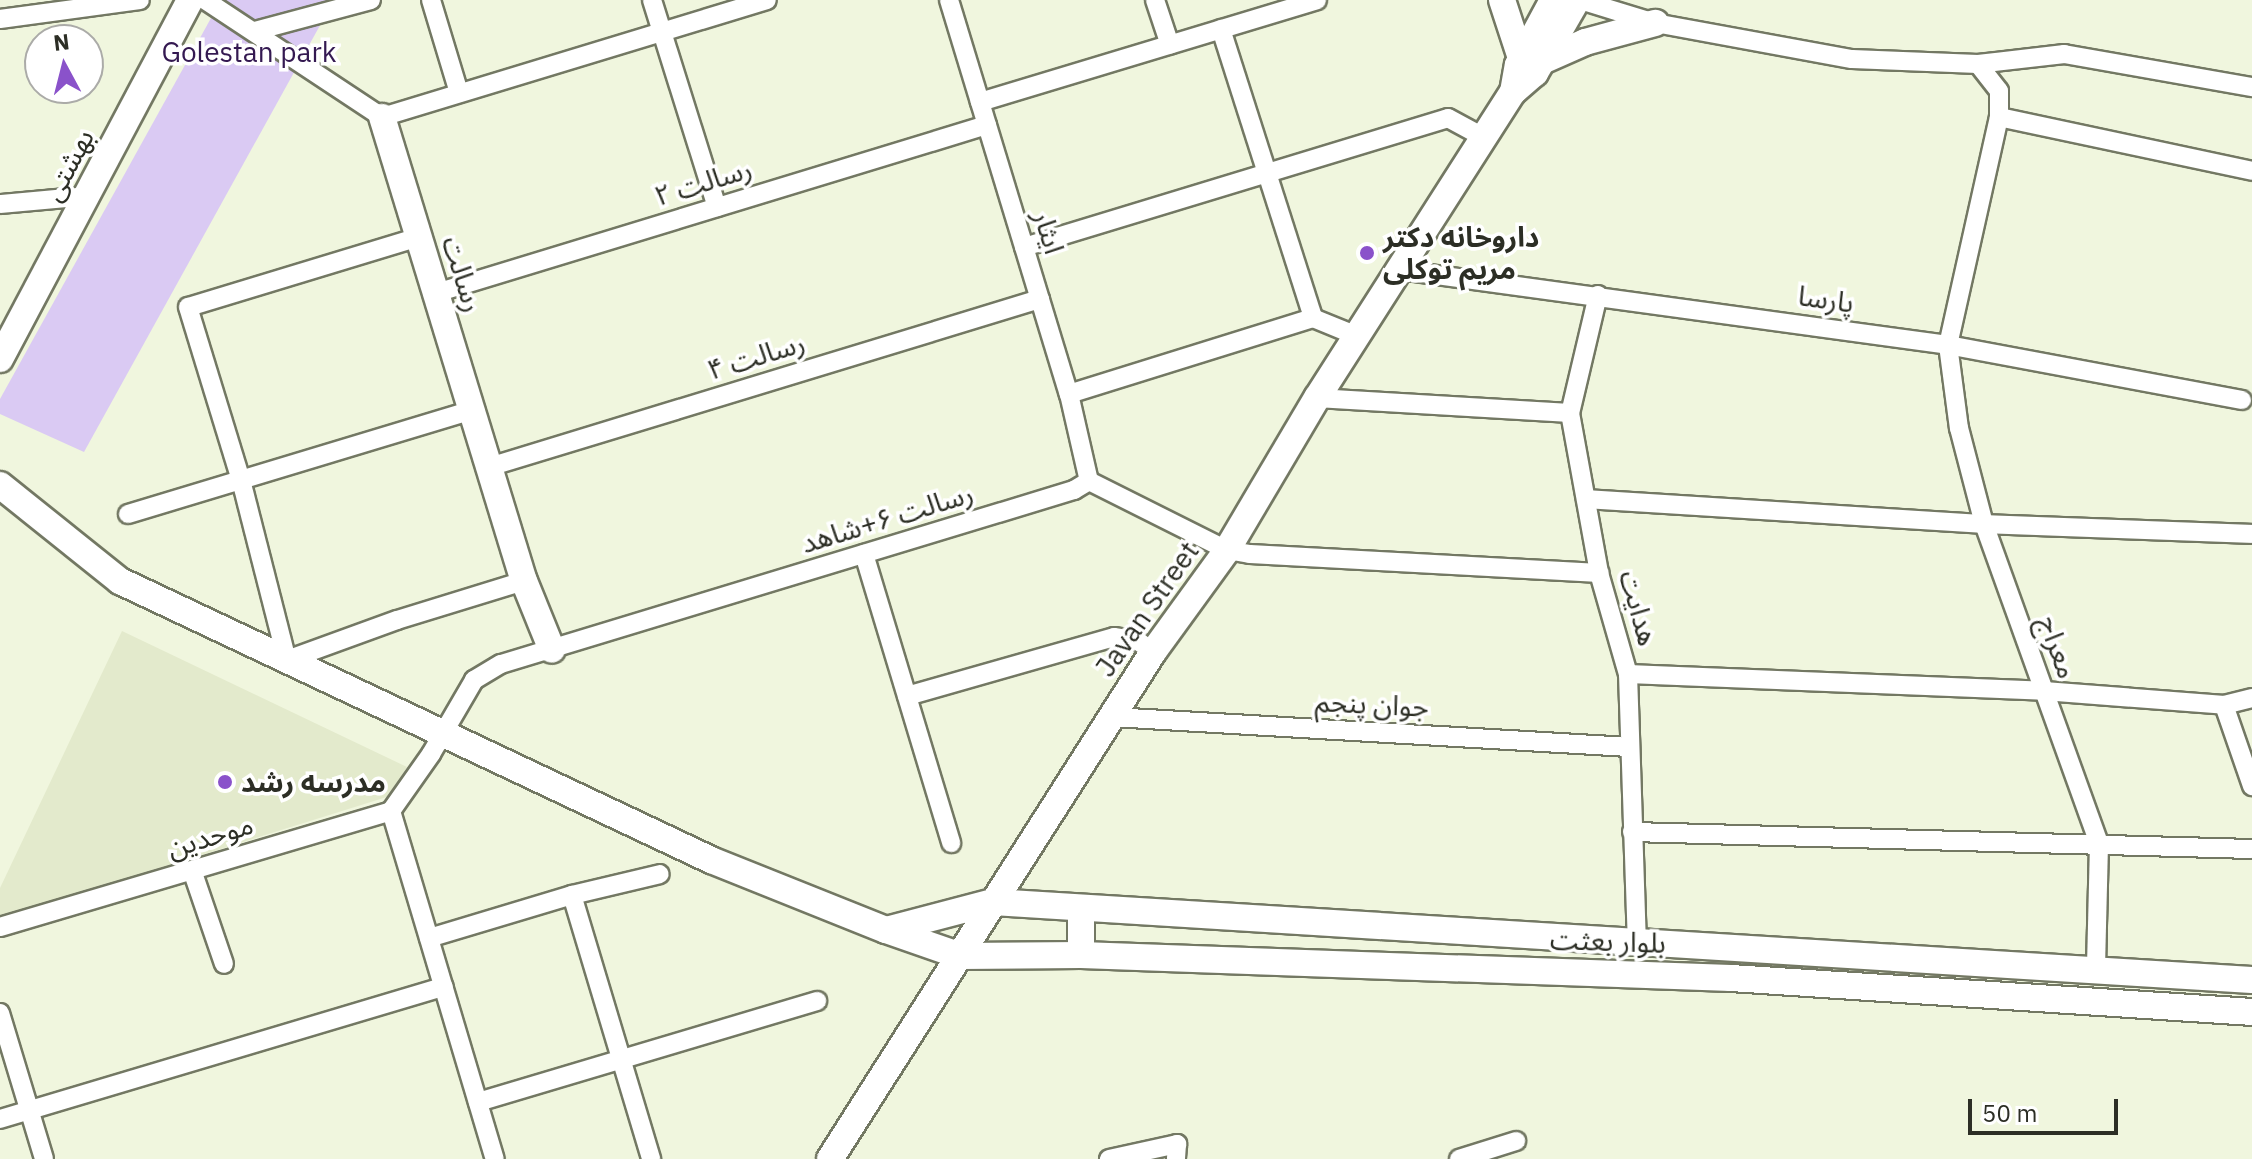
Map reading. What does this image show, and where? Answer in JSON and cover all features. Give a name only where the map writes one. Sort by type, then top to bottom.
[{"type":"main road","name":"بهشتی","points":[[0,359],[190,0]]},
{"type":"main road","points":[[1502,0],[1532,60],[1596,38],[1655,23]]},
{"type":"main road","name":"Javan Street","points":[[1532,60],[1553,0]]},
{"type":"main road","name":"Javan Street","points":[[830,1159],[1153,652],[1227,550],[1317,398],[1532,60],[1579,0]]},
{"type":"main road","name":"رسالت","points":[[382,117],[524,581],[552,650]]},
{"type":"main road","name":"بلوار بعثت","points":[[0,485],[120,581],[711,860],[886,930],[961,956],[1081,955],[1757,979],[2252,1012]]},
{"type":"main road","name":"بلوار بعثت","points":[[886,930],[993,902],[2252,980]]},
{"type":"main road","points":[[1081,955],[1081,917],[1086,908]]},
{"type":"main road","points":[[1757,979],[1758,948]]},
{"type":"street","points":[[0,19],[140,0]]},
{"type":"street","points":[[205,0],[382,117],[767,0]]},
{"type":"street","points":[[255,31],[371,0]]},
{"type":"street","points":[[431,0],[459,93]]},
{"type":"street","points":[[652,0],[717,207]]},
{"type":"street","name":"ایثار","points":[[949,0],[1069,394],[1089,481]]},
{"type":"street","points":[[1155,0],[1170,45]]},
{"type":"street","points":[[980,102],[1317,0]]},
{"type":"street","points":[[1579,0],[1655,23],[1852,59],[1978,64],[2064,54],[2252,87]]},
{"type":"street","points":[[1221,29],[1313,318]]},
{"type":"street","points":[[1948,345],[1999,117],[1999,91],[1978,64]]},
{"type":"street","points":[[1999,117],[2252,171]]},
{"type":"street","points":[[1024,247],[1448,118],[1485,138]]},
{"type":"street","name":"رسالت ۲","points":[[436,293],[987,125]]},
{"type":"street","points":[[0,204],[88,196]]},
{"type":"street","points":[[419,237],[188,307],[241,480],[287,660],[397,620],[524,581]]},
{"type":"street","name":"پارسا","points":[[1400,270],[1948,345],[2242,400]]},
{"type":"street","name":"هدایت","points":[[1598,295],[1570,413],[1599,573],[1628,674],[1637,941]]},
{"type":"street","name":"رسالت ۴","points":[[489,467],[1040,299]]},
{"type":"street","points":[[1069,394],[1313,318],[1357,336]]},
{"type":"street","name":"معراج","points":[[1948,345],[1959,428],[1984,524],[2099,844],[2096,969]]},
{"type":"street","points":[[1317,398],[1570,413]]},
{"type":"street","points":[[128,514],[472,410]]},
{"type":"street","points":[[1089,481],[1227,550],[1599,573]]},
{"type":"street","name":"رسالت ۶+شاهد","points":[[552,650],[1074,490],[1089,481]]},
{"type":"street","points":[[1586,499],[1984,524],[2252,534]]},
{"type":"street","points":[[864,554],[951,843]]},
{"type":"street","points":[[907,696],[1114,637],[1138,641],[1153,652]]},
{"type":"street","points":[[495,1159],[391,811],[474,680],[501,664],[552,650]]},
{"type":"street","points":[[1628,674],[2044,691],[2224,705],[2252,698]]},
{"type":"street","points":[[2224,705],[2252,786]]},
{"type":"street","name":"جوان پنجم","points":[[1112,717],[1629,747]]},
{"type":"street","name":"موحدین","points":[[0,927],[391,811]]},
{"type":"street","points":[[1632,832],[2252,849]]},
{"type":"street","points":[[192,870],[224,964]]},
{"type":"street","points":[[429,938],[572,895],[660,874]]},
{"type":"street","points":[[572,895],[651,1159]]},
{"type":"street","points":[[0,1119],[444,987]]},
{"type":"street","points":[[478,1102],[817,1001]]},
{"type":"street","points":[[2,1026],[44,1159]]},
{"type":"street","points":[[1459,1159],[1516,1141]]},
{"type":"street","points":[[1109,1159],[1177,1152]]},
{"type":"shaded area","name":"مدرسه رشد","points":[[122,631],[407,767],[390,796],[0,918],[0,888]]},
{"type":"green space","name":"Golestan park","points":[[221,0],[334,0],[84,452],[0,414],[0,399]]},
{"type":"place","name":"داروخانه دکتر مریم توکلی","points":[[1367,253]]},
{"type":"place","name":"مدرسه رشد","points":[[225,782]]}]
